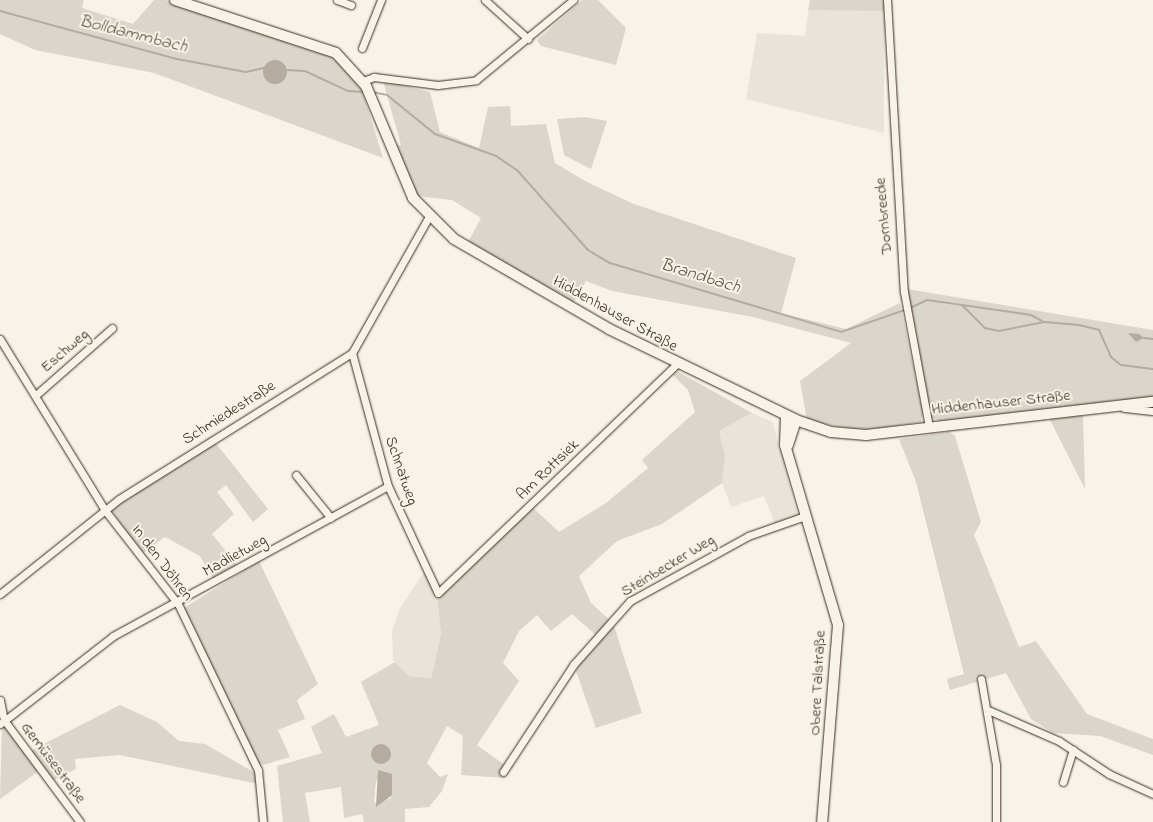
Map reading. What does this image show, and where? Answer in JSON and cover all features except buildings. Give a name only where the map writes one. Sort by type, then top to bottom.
[{"type":"main road","name":"Hiddenhauser Straße","points":[[175,0],[323,46],[344,59],[367,88],[405,185],[428,218],[492,262],[676,364],[791,418],[853,435],[1153,402]]},
{"type":"main road","name":"Obere Talstraße","points":[[791,418],[788,445],[789,462],[838,625],[822,822]]},
{"type":"street","points":[[337,0],[351,5]]},
{"type":"street","points":[[362,48],[381,0]]},
{"type":"street","points":[[485,0],[528,39]]},
{"type":"street","points":[[367,88],[379,77],[438,85],[476,80],[573,0]]},
{"type":"street","name":"Dornbreede","points":[[887,0],[904,296],[929,426]]},
{"type":"street","name":"Schmiedestraße","points":[[0,594],[104,509],[352,354],[428,218]]},
{"type":"street","name":"Eschweg","points":[[37,394],[112,328]]},
{"type":"street","name":"In den Döhren","points":[[0,338],[37,394],[104,509],[178,604],[258,770],[263,822]]},
{"type":"street","name":"Schnatweg","points":[[352,354],[388,486],[438,593]]},
{"type":"street","name":"Am Rottsiek","points":[[438,593],[676,364]]},
{"type":"street","points":[[1116,406],[1153,411]]},
{"type":"street","points":[[296,475],[331,518]]},
{"type":"street","name":"Madlietweg","points":[[2,722],[113,636],[178,604],[388,486]]},
{"type":"street","name":"Steinbecker Weg","points":[[503,772],[574,664],[630,601],[748,536],[805,516]]},
{"type":"street","points":[[981,679],[988,710],[996,765],[996,822]]},
{"type":"street","points":[[0,700],[2,722]]},
{"type":"street","points":[[988,710],[1073,750],[1109,774],[1153,794]]},
{"type":"street","name":"Gemüsestraße","points":[[2,722],[80,822]]},
{"type":"street","points":[[1062,782],[1073,750]]},
{"type":"shaded area","points":[[0,0],[84,0],[82,8],[133,24],[154,0],[165,0],[308,43],[340,61],[362,89],[383,158],[154,73],[35,50],[0,34]]},
{"type":"shaded area","points":[[582,0],[598,0],[626,28],[616,65],[541,46],[537,40]]},
{"type":"shaded area","points":[[810,0],[884,0],[884,133],[746,99],[757,33],[805,36]]},
{"type":"shaded area","points":[[810,0],[884,0],[885,11],[808,10]]},
{"type":"shaded area","points":[[275,60],[284,63],[287,72],[284,81],[275,84],[266,81],[263,72],[266,63]]},
{"type":"shaded area","points":[[383,81],[430,92],[440,132],[479,148],[488,107],[510,106],[511,126],[546,124],[555,163],[587,182],[634,204],[796,258],[781,313],[846,329],[900,303],[923,413],[921,422],[861,431],[807,421],[800,381],[851,343],[753,317],[612,291],[586,281],[573,303],[468,242],[481,218],[452,200],[417,196],[396,146],[401,145]]},
{"type":"shaded area","points":[[585,117],[607,121],[591,169],[564,155],[557,119]]},
{"type":"shaded area","points":[[907,289],[1153,330],[1153,399],[941,421],[931,418]]},
{"type":"shaded area","points":[[1128,333],[1139,334],[1144,338],[1136,342]]},
{"type":"shaded area","points":[[677,371],[752,413],[719,431],[725,456],[722,483],[662,524],[617,541],[579,576],[591,603],[613,623],[642,713],[596,728],[576,671],[596,635],[572,614],[551,631],[537,615],[519,631],[503,663],[519,681],[477,745],[506,766],[505,778],[461,775],[463,736],[447,726],[427,763],[440,777],[448,774],[442,791],[429,807],[405,809],[405,822],[364,822],[362,814],[344,818],[341,787],[305,793],[310,822],[283,822],[277,766],[322,753],[311,727],[334,714],[346,737],[379,725],[361,682],[395,662],[409,676],[431,678],[441,634],[437,597],[532,507],[559,532],[606,503],[648,468],[642,460],[695,412],[688,390],[673,375]],"holes":[[[384,773],[388,773],[391,798],[374,803],[376,781]]]},
{"type":"shaded area","points":[[752,413],[773,422],[798,516],[775,524],[764,496],[731,507],[722,483],[725,456],[719,431]]},
{"type":"shaded area","points":[[1083,415],[1085,489],[1049,418]]},
{"type":"shaded area","points":[[949,432],[955,436],[981,522],[974,535],[1019,647],[1036,641],[1087,714],[1153,739],[1153,755],[1100,736],[1053,733],[1031,719],[1006,673],[950,690],[947,679],[964,674],[916,482],[899,439]]},
{"type":"shaded area","points":[[215,442],[268,509],[253,522],[226,485],[217,492],[234,514],[212,534],[239,567],[214,580],[200,556],[165,537],[142,554],[110,508]]},
{"type":"shaded area","points":[[259,561],[318,684],[297,700],[305,719],[278,730],[290,757],[263,765],[258,763],[184,608]]},
{"type":"shaded area","points":[[425,571],[437,597],[441,634],[431,678],[409,676],[393,660],[392,631],[400,608]]},
{"type":"shaded area","points":[[120,705],[157,722],[179,741],[205,744],[255,773],[258,784],[120,755],[75,759],[76,769],[52,781],[30,751]]},
{"type":"shaded area","points":[[2,726],[8,728],[39,771],[0,799]]},
{"type":"shaded area","points":[[381,744],[388,747],[391,754],[388,761],[381,764],[374,761],[371,754],[374,747]]},
{"type":"shaded area","points":[[378,770],[392,774],[392,795],[376,807]]},
{"type":"waterway","name":"Bolldammbach","points":[[0,11],[177,59],[246,72],[264,68]]},
{"type":"waterway","name":"Brandbach","points":[[286,70],[305,71],[348,91],[364,92]]},
{"type":"waterway","name":"Brandbach","points":[[372,92],[387,95],[435,134],[496,156],[517,170],[588,250],[610,263],[841,332],[905,310]]},
{"type":"waterway","name":"Brandbach","points":[[910,308],[927,300],[962,305],[985,328],[999,331],[1044,322],[1079,325],[1099,330],[1111,357],[1121,365],[1153,369]]},
{"type":"waterway","points":[[962,305],[1031,315],[1044,322]]},
{"type":"waterway","points":[[1144,338],[1153,339]]}]
